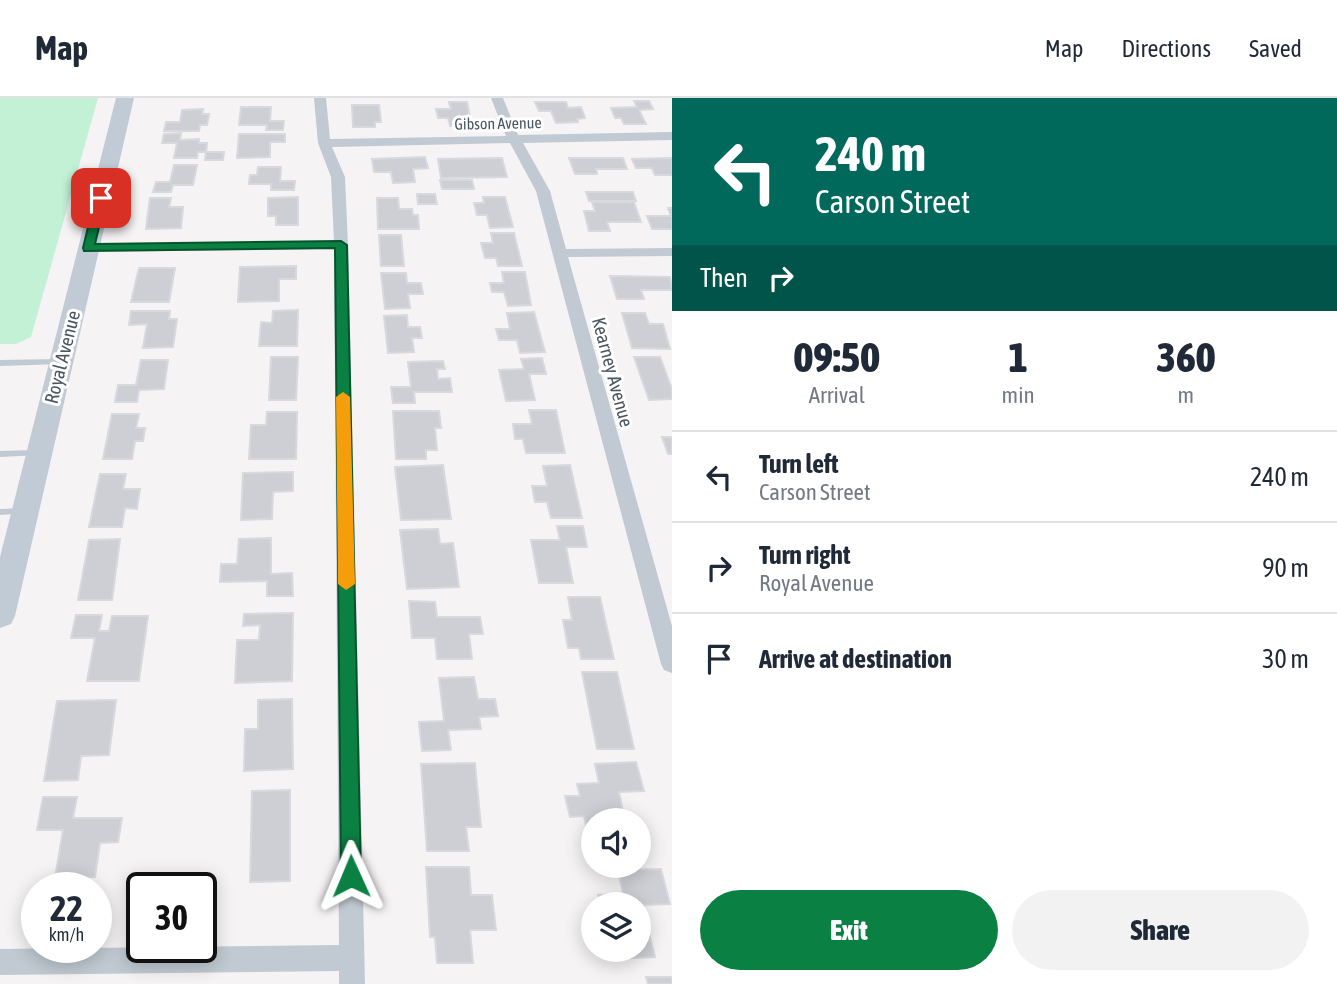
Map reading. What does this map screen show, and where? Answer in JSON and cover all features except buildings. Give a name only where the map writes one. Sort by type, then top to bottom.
[{"type":"main road","name":"Royal Avenue","points":[[0,616],[12,512],[38,453],[125,98]]},
{"type":"street","points":[[320,98],[324,143],[338,177],[341,245],[352,984]]},
{"type":"street","name":"Kearney Avenue","points":[[496,98],[504,121],[543,191],[672,664]]},
{"type":"street","name":"Gibson Avenue","points":[[324,143],[672,136]]},
{"type":"street","points":[[89,248],[341,245]]},
{"type":"street","points":[[559,253],[672,252]]},
{"type":"street","points":[[0,962],[352,958]]},
{"type":"lane","points":[[0,363],[60,362]]},
{"type":"lane","points":[[0,454],[38,453]]},
{"type":"green space","points":[[0,98],[98,98],[31,337],[16,344],[0,344]]},
{"type":"slow traffic","points":[[343,397],[346,584]]},
{"type":"route","points":[[101,198],[89,248],[341,245],[351,876]]}]
